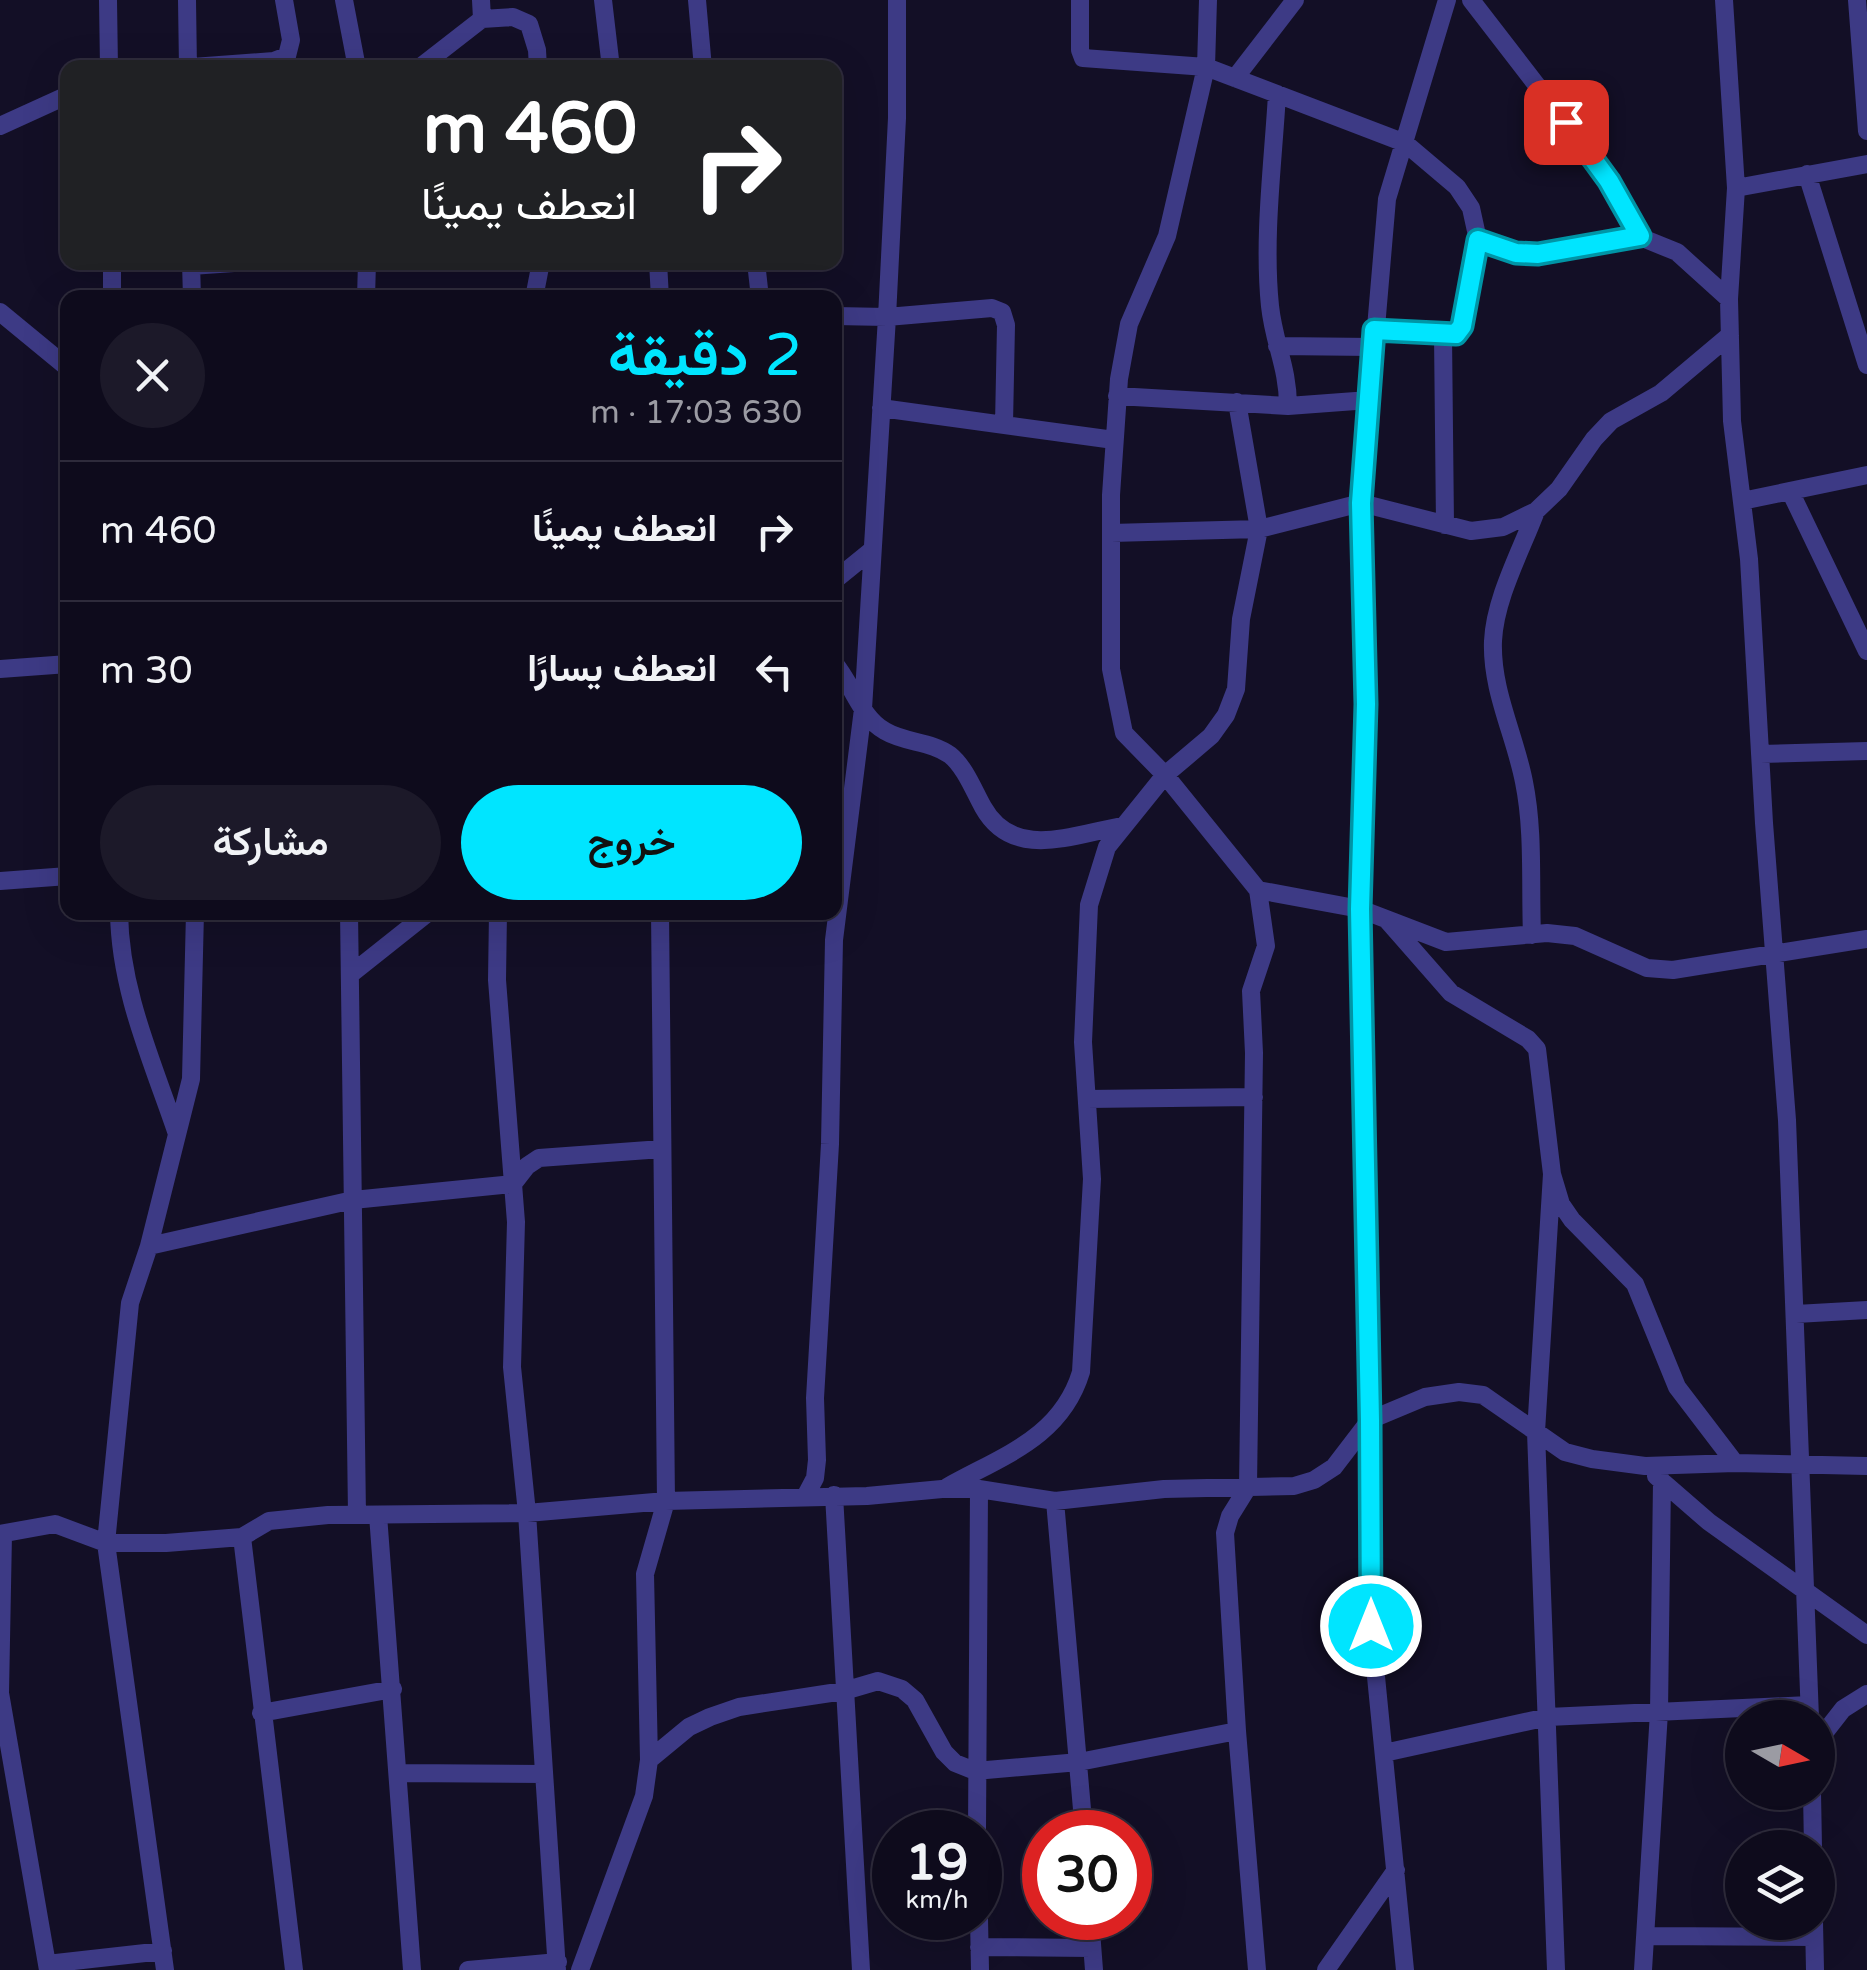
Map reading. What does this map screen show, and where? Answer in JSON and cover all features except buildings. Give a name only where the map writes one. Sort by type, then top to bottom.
[{"type":"street","points":[[108,0],[109,60]]},
{"type":"street","points":[[188,0],[188,60]]},
{"type":"street","points":[[279,60],[290,50],[284,0]]},
{"type":"street","points":[[344,0],[355,60]]},
{"type":"street","points":[[604,0],[609,60]]},
{"type":"street","points":[[697,0],[701,60]]},
{"type":"street","points":[[842,874],[862,709],[887,317],[897,118],[896,0]]},
{"type":"street","points":[[1080,0],[1083,58],[1206,67],[1405,143],[1458,187],[1471,208],[1478,240],[1462,326],[1456,334],[1277,346]]},
{"type":"street","points":[[1208,0],[1206,67],[1167,236],[1129,324],[1118,396],[1111,533],[1111,669],[1124,732],[1165,775],[1258,890],[1266,946],[1251,991],[1254,1097],[1248,1487],[1230,1516],[1225,1533],[1257,1970]]},
{"type":"street","points":[[1235,78],[1295,0]]},
{"type":"street","points":[[1406,1970],[1371,1626],[1360,909],[1366,704],[1361,503],[1383,225],[1447,0]]},
{"type":"street","points":[[1471,0],[1589,153],[1640,236]]},
{"type":"street","points":[[1724,0],[1736,188],[1729,299],[1732,422],[1749,559],[1787,1120],[1810,1700]]},
{"type":"street","points":[[1857,0],[1867,131]]},
{"type":"street","points":[[427,60],[482,10],[529,24],[536,60]]},
{"type":"street","points":[[1276,94],[1268,267],[1277,346],[1288,378],[1288,406]]},
{"type":"street","points":[[0,126],[60,99]]},
{"type":"street","points":[[1736,188],[1867,164]]},
{"type":"street","points":[[1807,174],[1867,365]]},
{"type":"street","points":[[1478,240],[1516,253],[1538,254],[1640,236],[1676,252],[1729,299]]},
{"type":"street","points":[[842,316],[887,317],[992,308],[1002,312],[1006,324],[1004,424]]},
{"type":"street","points":[[0,312],[60,361]]},
{"type":"street","points":[[1442,335],[1445,525]]},
{"type":"street","points":[[1111,533],[1259,529],[1361,503],[1472,532],[1503,527],[1536,511],[1559,489],[1610,421],[1662,392],[1730,335]]},
{"type":"street","points":[[1118,396],[1288,406],[1368,400]]},
{"type":"street","points":[[942,1489],[1044,1433],[1074,1394],[1081,1372],[1092,1179],[1083,1042],[1089,905],[1107,848],[1165,775],[1210,736],[1226,715],[1236,689],[1241,619],[1259,529],[1237,402]]},
{"type":"street","points":[[881,408],[1114,440]]},
{"type":"street","points":[[1742,501],[1867,475]]},
{"type":"street","points":[[1790,490],[1867,651]]},
{"type":"street","points":[[1532,934],[1524,780],[1493,669],[1493,637],[1497,614],[1536,511]]},
{"type":"street","points":[[842,574],[872,550]]},
{"type":"street","points":[[0,670],[60,665]]},
{"type":"street","points":[[842,672],[862,709],[882,730],[951,756],[990,821],[1004,835],[1040,841],[1122,826]]},
{"type":"street","points":[[1760,754],[1867,750]]},
{"type":"street","points":[[0,880],[60,876]]},
{"type":"street","points":[[1258,890],[1360,909],[1446,942],[1532,934],[1576,936],[1647,968],[1673,970],[1867,939]]},
{"type":"street","points":[[118,920],[127,989],[177,1134]]},
{"type":"street","points":[[195,920],[191,1079],[149,1246],[130,1304],[106,1544],[164,1961],[48,1967],[3,1716],[1,1534],[55,1524],[106,1544],[242,1537],[269,1521],[357,1515],[527,1513],[666,1501],[942,1489],[979,1489],[1055,1501],[1164,1489],[1294,1486],[1314,1480],[1334,1466],[1370,1420],[1425,1397],[1459,1392],[1483,1395],[1565,1452],[1645,1466],[1867,1466]]},
{"type":"street","points":[[349,920],[357,1515]]},
{"type":"street","points":[[350,974],[419,920]]},
{"type":"street","points":[[468,1970],[557,1966],[527,1513],[512,1367],[516,1238],[497,980],[498,920]]},
{"type":"street","points":[[580,1970],[633,1834],[649,1760],[644,1574],[666,1501],[660,920]]},
{"type":"street","points":[[805,1497],[817,1460],[815,1398],[830,1144],[836,920]]},
{"type":"street","points":[[1387,920],[1451,993],[1528,1039],[1537,1049],[1552,1174],[1561,1204],[1636,1284],[1677,1388],[1735,1463]]},
{"type":"street","points":[[1086,1099],[1254,1097]]},
{"type":"street","points":[[149,1246],[353,1200],[513,1184],[538,1158],[662,1149]]},
{"type":"street","points":[[1552,1174],[1536,1432],[1556,1970]]},
{"type":"street","points":[[1796,1314],[1867,1310]]},
{"type":"street","points":[[1645,1466],[1709,1522],[1867,1635]]},
{"type":"street","points":[[1644,1970],[1658,1712],[1662,1481]]},
{"type":"street","points":[[977,1810],[979,1489]]},
{"type":"street","points":[[834,1495],[860,1970]]},
{"type":"street","points":[[1055,1501],[1082,1810]]},
{"type":"street","points":[[378,1515],[412,1970]]},
{"type":"street","points":[[242,1537],[294,1970]]},
{"type":"street","points":[[649,1760],[689,1727],[738,1707],[878,1682],[902,1690],[915,1700],[944,1752],[956,1763],[976,1771],[1079,1762],[1237,1730]]},
{"type":"street","points":[[261,1713],[392,1689]]},
{"type":"street","points":[[1835,1719],[1843,1709],[1867,1694]]},
{"type":"street","points":[[1384,1753],[1548,1717],[1725,1712]]},
{"type":"street","points":[[400,1773],[544,1774]]},
{"type":"street","points":[[1326,1970],[1396,1870]]},
{"type":"street","points":[[1646,1936],[1725,1933]]},
{"type":"street","points":[[979,1940],[980,1970]]},
{"type":"street","points":[[1091,1940],[1094,1970]]},
{"type":"street","points":[[1814,1940],[1815,1970]]},
{"type":"street","points":[[979,1947],[1092,1948]]},
{"type":"route","points":[[1371,1626],[1360,909],[1366,704],[1361,503],[1374,330],[1456,334],[1462,326],[1478,240],[1516,253],[1538,254],[1640,236],[1609,181],[1566,122]]}]
